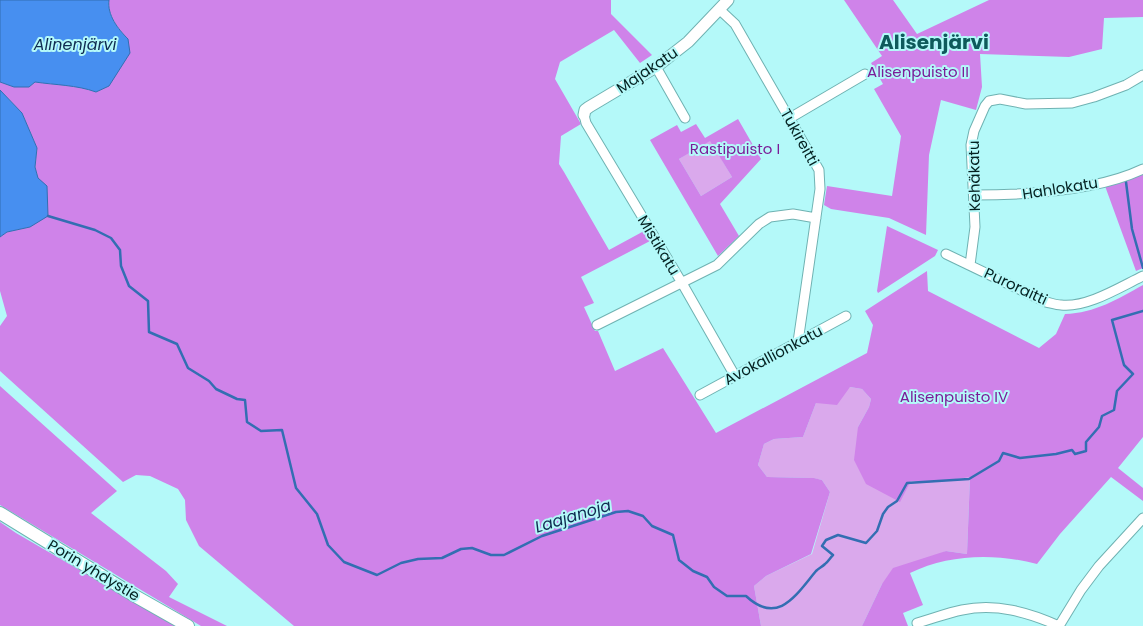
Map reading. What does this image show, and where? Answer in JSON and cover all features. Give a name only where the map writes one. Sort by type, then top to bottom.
[{"type":"main road","name":"Porin yhdystie","points":[[0,513],[135,596],[188,626]]},
{"type":"street","name":"Majakatu","points":[[584,115],[585,110],[589,107],[656,67],[688,42],[725,3]]},
{"type":"street","name":"Tukireitti","points":[[725,3],[735,24],[819,170],[820,189],[798,342]]},
{"type":"street","points":[[656,67],[686,118]]},
{"type":"street","points":[[790,118],[865,74]]},
{"type":"street","name":"Kehäkatu","points":[[970,265],[975,227],[971,145],[974,131],[982,112],[990,101],[1000,99],[1026,104],[1072,103],[1094,97],[1143,75]]},
{"type":"street","name":"Mistikatu","points":[[584,115],[586,123],[682,283],[735,376]]},
{"type":"street","name":"Hahlokatu","points":[[974,195],[1020,195],[1090,185],[1143,169]]},
{"type":"street","points":[[596,325],[717,265],[759,224],[770,217],[793,214],[816,218]]},
{"type":"street","name":"Puroraitti","points":[[946,254],[1046,302],[1062,305],[1087,302],[1143,276]]},
{"type":"street","name":"Avokallionkatu","points":[[700,395],[846,316]]},
{"type":"street","points":[[917,624],[961,610],[999,608],[1016,610],[1059,626],[1081,590],[1099,566],[1143,518]]},
{"type":"shaded area","points":[[710,140],[732,177],[701,196],[679,159]]},
{"type":"shaded area","points":[[850,387],[862,389],[871,399],[869,407],[858,427],[900,501],[911,481],[928,483],[970,476],[967,554],[946,551],[882,584],[862,626],[761,626],[754,586],[766,576],[812,554],[830,492],[822,480],[813,478],[767,477],[758,465],[764,444],[774,439],[803,437],[816,403]]},
{"type":"green space","name":"Alisenpuisto IV","points":[[109,0],[611,0],[611,14],[652,55],[640,63],[614,30],[560,62],[555,79],[581,124],[561,136],[559,164],[609,250],[644,231],[650,241],[581,277],[594,303],[584,307],[595,331],[598,331],[615,371],[663,348],[716,433],[867,353],[873,325],[865,311],[927,271],[928,291],[1039,348],[1056,334],[1065,314],[1096,308],[1143,285],[1143,437],[1118,468],[1143,488],[1143,501],[1111,477],[1060,534],[1037,564],[1005,558],[972,557],[940,562],[925,567],[910,573],[923,605],[903,613],[908,626],[862,626],[882,584],[893,568],[946,551],[967,554],[970,477],[928,483],[911,481],[900,502],[866,484],[854,460],[858,427],[869,407],[871,399],[862,389],[850,387],[837,405],[816,403],[803,437],[774,439],[764,444],[758,465],[767,477],[814,478],[822,480],[830,492],[811,554],[766,576],[754,586],[761,626],[294,626],[199,546],[186,520],[185,500],[178,489],[150,476],[136,475],[123,482],[0,371],[0,326],[7,316],[0,291],[0,237],[7,232],[30,227],[38,178],[35,167],[37,148],[22,113],[0,90],[0,82],[14,87],[29,87],[35,82],[96,92],[109,86],[128,39],[111,16]]},
{"type":"green space","name":"Alisenpuisto II","points":[[844,0],[893,0],[917,34],[989,0],[1143,0],[1143,17],[1104,18],[1102,49],[1069,57],[980,54],[982,87],[976,110],[941,100],[929,155],[926,235],[889,218],[831,209],[824,205],[827,186],[892,196],[901,136],[874,89],[883,84],[871,63],[882,56]]},
{"type":"green space","name":"Rastipuisto I","points":[[738,119],[761,159],[720,204],[739,236],[718,256],[650,140],[677,125],[681,132],[696,124],[705,138]],"holes":[[[710,141],[732,177],[701,196],[679,159]]]},
{"type":"green space","points":[[1143,174],[1143,268],[1136,271],[1105,186]]},
{"type":"green space","points":[[887,226],[938,250],[935,256],[878,293],[877,291]]},
{"type":"green space","points":[[0,386],[117,491],[91,513],[166,571],[178,584],[169,597],[227,626],[201,626],[0,505]]},
{"type":"green space","points":[[0,522],[16,533],[176,626],[0,626]]},
{"type":"water","name":"Alinenjärvi","points":[[0,0],[109,0],[111,16],[128,39],[130,53],[109,86],[96,92],[35,82],[29,87],[14,87],[0,82]]},
{"type":"water","points":[[0,90],[22,113],[37,148],[35,167],[38,178],[47,186],[48,216],[30,227],[7,232],[0,237]]},
{"type":"waterway","points":[[1126,182],[1132,229],[1143,268]]},
{"type":"waterway","name":"Laajanoja","points":[[48,216],[95,230],[111,238],[120,250],[121,266],[129,286],[148,301],[149,332],[177,344],[188,368],[209,381],[216,389],[237,399],[245,400],[247,422],[261,431],[282,430],[296,488],[317,514],[328,545],[344,562],[377,575],[401,563],[418,559],[442,558],[461,549],[472,548],[491,555],[504,555],[542,536],[616,512],[628,511],[643,516],[652,526],[673,535],[679,560],[693,571],[707,577],[714,587],[727,596],[746,596],[757,605],[777,608],[786,604],[794,597],[816,571],[833,555],[822,546],[826,540],[838,535],[866,543],[877,531],[883,514],[888,507],[897,501],[907,483],[969,479],[999,461],[1003,453],[1020,458],[1056,454],[1072,450],[1075,454],[1086,451],[1086,442],[1099,427],[1102,416],[1114,410],[1117,391],[1133,374],[1124,365],[1112,320],[1143,311]]},
{"type":"district","name":"Alisenjärvi","points":[[934,42]]}]
